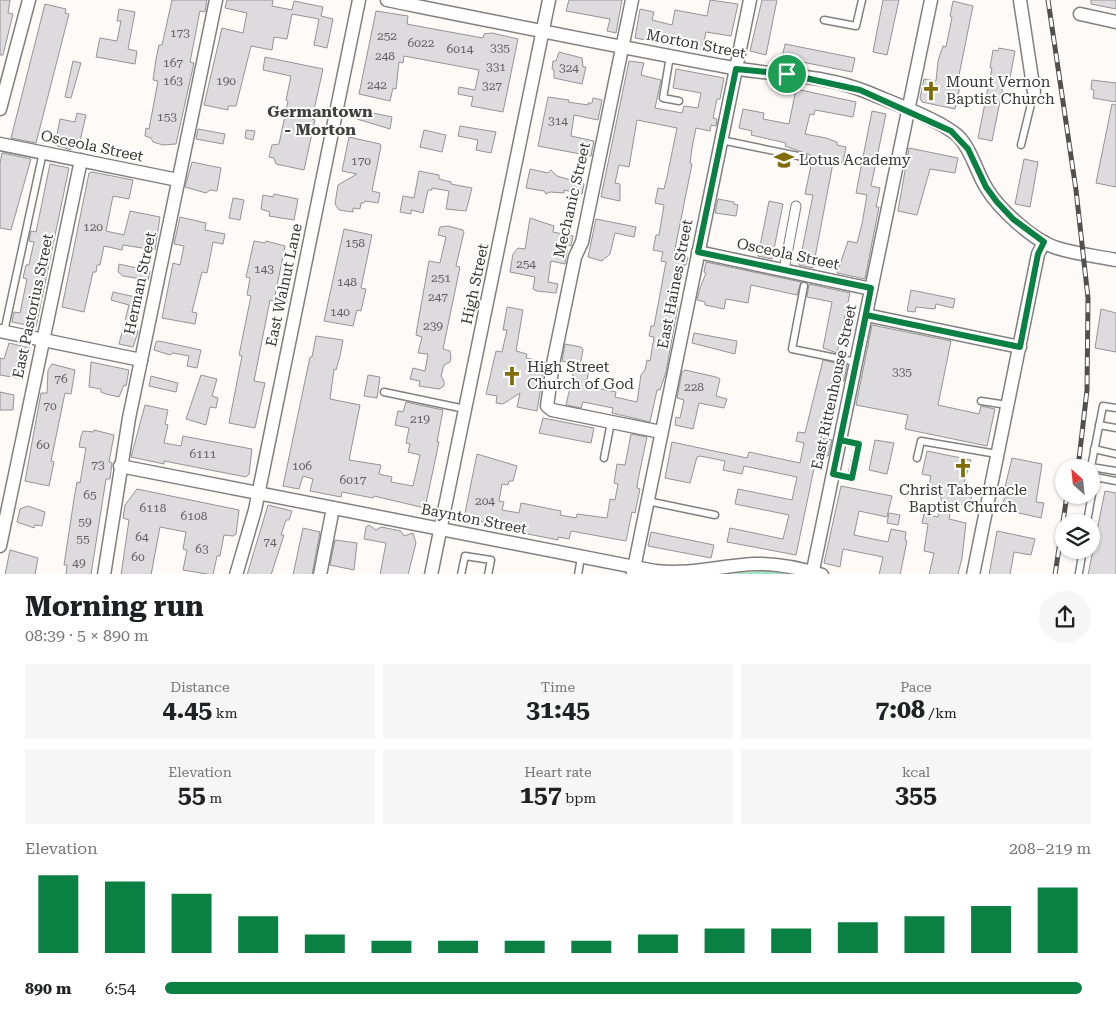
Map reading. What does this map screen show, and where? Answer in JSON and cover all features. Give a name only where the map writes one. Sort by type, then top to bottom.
[{"type":"street","points":[[0,109],[29,0]]},
{"type":"street","name":"Herman Street","points":[[104,574],[120,466],[216,0]]},
{"type":"street","name":"East Walnut Lane","points":[[236,574],[252,522],[359,0]]},
{"type":"street","name":"Morton Street","points":[[387,0],[736,69],[787,74],[853,87],[908,110],[957,135],[968,149],[986,187],[997,202],[1013,219],[1044,242],[1057,248],[1116,260]]},
{"type":"street","name":"High Street","points":[[431,574],[550,0]]},
{"type":"street","name":"Mechanic Street","points":[[611,422],[548,408],[553,364],[573,265],[582,242],[632,0]]},
{"type":"street","name":"East Haines Street","points":[[633,570],[750,0]]},
{"type":"street","name":"East Rittenhouse Street","points":[[816,574],[833,474],[931,0]]},
{"type":"street","points":[[1020,0],[1034,92]]},
{"type":"street","points":[[1080,14],[1116,22]]},
{"type":"street","name":"Osceola Street","points":[[0,144],[178,180]]},
{"type":"street","name":"East Pastorius Street","points":[[0,546],[80,160]]},
{"type":"street","points":[[784,270],[796,206]]},
{"type":"street","points":[[973,574],[1038,254],[1044,242]]},
{"type":"street","name":"Osceola Street","points":[[698,252],[871,288]]},
{"type":"street","points":[[866,315],[1020,347]]},
{"type":"street","points":[[2,331],[141,360]]},
{"type":"street","points":[[611,422],[662,432]]},
{"type":"street","name":"Baynton Street","points":[[120,466],[582,557],[633,570],[679,574],[754,564],[788,566],[816,574]]},
{"type":"street","points":[[320,574],[333,508]]},
{"type":"lane","points":[[824,20],[856,26],[862,0]]},
{"type":"lane","points":[[670,56],[663,98],[679,101]]},
{"type":"lane","points":[[1021,145],[1034,92]]},
{"type":"lane","points":[[721,140],[804,157]]},
{"type":"lane","points":[[2,331],[43,152]]},
{"type":"lane","points":[[804,286],[792,349],[856,362]]},
{"type":"lane","points":[[384,392],[466,409]]},
{"type":"lane","points":[[981,401],[1007,405]]},
{"type":"lane","points":[[1116,408],[1103,406],[1091,467],[1116,471]]},
{"type":"lane","points":[[604,458],[611,422]]},
{"type":"lane","points":[[1099,425],[1116,428]]},
{"type":"lane","points":[[833,474],[852,478],[859,444],[840,440]]},
{"type":"lane","points":[[917,458],[922,440],[997,454]]},
{"type":"lane","points":[[1094,449],[1116,454]]},
{"type":"lane","points":[[1088,514],[1095,478],[1116,481]]},
{"type":"lane","points":[[647,501],[715,515]]},
{"type":"lane","points":[[461,574],[465,556],[491,560],[488,574]]},
{"type":"lane","points":[[578,574],[582,557]]},
{"type":"lane","points":[[1079,573],[1081,559]]},
{"type":"green space","points":[[760,571],[794,574],[731,574]]},
{"type":"building","points":[[0,0],[10,0],[8,13],[13,14],[3,55],[0,55]]},
{"type":"building","points":[[172,0],[207,0],[205,12],[200,11],[190,62],[194,63],[176,144],[163,145],[153,142],[151,138],[145,136],[146,128],[149,129],[158,81],[153,80],[156,59],[159,45],[162,45]]},
{"type":"building","points":[[227,0],[273,0],[272,6],[292,10],[294,1],[323,7],[321,16],[333,19],[327,48],[314,45],[319,19],[292,14],[287,39],[274,37],[272,50],[251,46],[236,106],[228,106],[228,110],[204,105],[222,28],[243,33],[247,13],[225,8]]},
{"type":"building","points":[[569,0],[622,0],[616,33],[607,31],[610,19],[566,11]]},
{"type":"building","points":[[710,0],[738,4],[731,36],[706,32],[702,50],[635,38],[640,9],[654,12],[652,20],[672,25],[675,10],[707,16]]},
{"type":"building","points":[[762,0],[777,0],[766,55],[750,51]]},
{"type":"building","points":[[883,0],[899,0],[887,55],[873,52]]},
{"type":"building","points":[[1091,0],[1116,0],[1116,9],[1091,4]]},
{"type":"building","points":[[953,1],[973,6],[957,85],[960,86],[955,109],[922,102],[920,98],[924,79],[936,81],[938,61],[943,46],[946,47]]},
{"type":"building","points":[[45,4],[66,9],[65,13],[69,14],[36,143],[11,138]]},
{"type":"building","points":[[119,9],[135,12],[128,49],[137,51],[135,64],[96,57],[100,38],[117,41],[121,21],[117,21]]},
{"type":"building","points":[[376,11],[408,16],[407,24],[483,38],[484,34],[492,33],[518,39],[503,112],[471,106],[473,97],[458,94],[459,87],[475,90],[479,70],[404,56],[403,63],[399,62],[396,89],[393,88],[390,101],[359,94]]},
{"type":"building","points":[[785,44],[855,58],[852,72],[782,58]]},
{"type":"building","points":[[999,48],[1015,51],[1010,78],[1005,77],[992,141],[978,138],[992,68],[990,68],[993,50],[998,51]]},
{"type":"building","points":[[559,52],[582,58],[583,67],[586,67],[582,84],[554,78],[553,61],[556,61]]},
{"type":"building","points":[[265,57],[323,69],[312,119],[315,120],[304,170],[276,164],[274,158],[269,157],[272,145],[279,144],[291,76],[263,70]]},
{"type":"building","points":[[73,61],[81,63],[71,98],[65,97]]},
{"type":"building","points":[[629,61],[644,63],[641,75],[661,80],[655,108],[682,113],[684,106],[698,108],[701,93],[673,88],[676,69],[724,78],[720,99],[717,99],[713,118],[717,119],[716,126],[711,125],[710,131],[696,128],[690,163],[692,164],[674,254],[688,257],[686,265],[683,265],[674,305],[678,306],[666,372],[660,390],[657,390],[650,422],[612,413],[613,408],[583,402],[581,408],[566,405],[575,366],[589,369],[586,386],[616,392],[615,397],[637,402],[641,375],[645,370],[647,360],[650,361],[654,337],[649,336],[651,326],[654,326],[666,262],[661,261],[663,252],[653,250],[656,235],[659,235],[664,205],[655,203],[658,188],[664,189],[677,128],[637,120],[629,167],[619,165],[615,183],[620,184],[620,201],[601,197]]},
{"type":"building","points":[[1092,80],[1116,83],[1116,102],[1093,98]]},
{"type":"building","points":[[796,89],[856,102],[853,117],[815,110],[814,115],[810,114],[805,134],[826,138],[837,142],[837,145],[846,147],[843,163],[833,163],[813,268],[799,265],[813,195],[805,194],[813,156],[785,146],[786,143],[751,135],[752,131],[739,128],[743,109],[764,113],[763,119],[789,124]]},
{"type":"building","points":[[548,97],[588,105],[588,103],[592,103],[593,98],[602,100],[598,120],[574,115],[571,136],[594,141],[591,156],[538,146]]},
{"type":"building","points":[[1112,104],[1116,105],[1116,187],[1096,183]]},
{"type":"building","points":[[359,110],[392,117],[390,129],[357,119]]},
{"type":"building","points":[[872,111],[886,114],[871,186],[880,188],[876,207],[879,207],[865,279],[837,273],[848,241],[857,243],[862,224],[867,195],[856,193]]},
{"type":"building","points":[[77,113],[86,115],[80,141],[73,139],[71,150],[55,145],[60,119],[75,122]]},
{"type":"building","points":[[460,126],[496,132],[491,153],[476,150],[478,140],[458,136]]},
{"type":"building","points":[[198,129],[225,134],[223,144],[196,139]]},
{"type":"building","points":[[246,130],[255,131],[253,140],[245,138]]},
{"type":"building","points":[[424,130],[446,135],[442,152],[420,147]]},
{"type":"building","points":[[349,137],[380,144],[381,146],[372,191],[380,193],[378,203],[365,201],[361,203],[360,209],[353,208],[353,212],[339,210],[335,204],[338,185],[357,174],[342,171]]},
{"type":"building","points":[[909,148],[958,158],[955,173],[930,169],[917,215],[898,211]]},
{"type":"building","points":[[2,153],[31,159],[11,230],[0,228],[0,163]]},
{"type":"building","points":[[1024,159],[1038,162],[1030,207],[1015,204]]},
{"type":"building","points":[[192,162],[221,168],[217,191],[210,190],[206,193],[185,187]]},
{"type":"building","points":[[50,164],[69,168],[36,327],[12,322],[14,312],[20,313],[27,279],[23,278],[26,265],[29,265],[34,242],[29,241],[31,231],[36,232]]},
{"type":"building","points":[[530,169],[548,173],[551,170],[557,176],[584,184],[582,194],[564,190],[564,193],[550,192],[546,194],[544,191],[526,188]]},
{"type":"building","points":[[419,171],[439,175],[439,179],[451,182],[451,184],[472,188],[466,211],[446,209],[449,191],[432,188],[432,190],[428,190],[423,213],[411,210],[411,214],[400,212],[403,196],[414,198]]},
{"type":"building","points":[[89,173],[133,180],[129,199],[113,196],[106,231],[124,235],[130,211],[160,217],[155,250],[123,245],[122,250],[104,246],[100,265],[97,265],[96,272],[93,272],[84,312],[62,307]]},
{"type":"building","points":[[274,194],[298,199],[294,220],[269,216],[270,212],[261,209],[263,195],[273,197]]},
{"type":"building","points":[[233,198],[244,200],[240,220],[229,218]]},
{"type":"building","points":[[718,199],[734,202],[734,204],[738,205],[736,216],[715,213]]},
{"type":"building","points":[[769,201],[783,204],[772,259],[758,256]]},
{"type":"building","points":[[180,217],[206,223],[205,230],[225,234],[223,244],[213,242],[207,273],[202,272],[192,312],[197,313],[195,324],[162,318],[173,263],[180,265],[184,246],[174,244]]},
{"type":"building","points":[[530,218],[554,226],[553,232],[573,236],[571,246],[568,245],[565,264],[551,261],[548,282],[558,284],[556,293],[537,291],[533,289],[535,277],[510,272],[513,254],[518,248],[525,249]]},
{"type":"building","points":[[596,219],[636,227],[634,237],[615,233],[610,254],[602,261],[588,257]]},
{"type":"building","points":[[448,226],[463,230],[464,232],[456,266],[460,267],[443,349],[450,351],[451,357],[450,362],[444,365],[441,376],[444,386],[439,389],[419,386],[420,381],[410,379],[413,368],[425,371],[428,354],[418,353],[422,337],[416,335],[417,328],[429,261],[440,263],[446,237],[438,235],[440,227]]},
{"type":"building","points":[[344,229],[372,235],[361,288],[366,289],[361,311],[357,310],[353,326],[324,321]]},
{"type":"building","points":[[254,241],[265,243],[266,241],[285,246],[274,301],[270,300],[254,381],[265,383],[255,428],[229,423],[242,356],[239,355],[251,296],[247,295],[250,278],[246,277]]},
{"type":"building","points":[[706,262],[801,282],[797,295],[751,285],[748,303],[726,299],[724,309],[705,305],[705,302],[697,300],[706,273],[704,272]]},
{"type":"building","points":[[119,264],[150,271],[148,280],[123,276],[118,272]]},
{"type":"building","points":[[809,284],[850,293],[837,353],[823,348],[832,302],[807,297]]},
{"type":"building","points":[[911,290],[955,299],[953,308],[936,304],[935,309],[916,307],[915,312],[907,311]]},
{"type":"building","points":[[113,292],[140,298],[135,319],[137,319],[136,328],[138,332],[133,347],[119,344],[129,305],[111,300]]},
{"type":"building","points":[[507,307],[523,310],[516,351],[527,354],[526,358],[545,362],[537,411],[517,407],[520,393],[503,404],[496,403],[497,396],[486,394],[496,351],[502,352],[507,330],[503,330]]},
{"type":"building","points":[[1101,309],[1116,313],[1116,352],[1095,348]]},
{"type":"building","points":[[872,325],[951,341],[938,405],[979,414],[981,406],[995,409],[987,446],[905,429],[908,415],[856,405]]},
{"type":"building","points":[[694,333],[737,341],[735,354],[692,343]]},
{"type":"building","points":[[316,336],[343,340],[336,370],[334,369],[330,399],[360,405],[349,460],[381,465],[379,474],[392,477],[391,482],[413,486],[420,455],[408,452],[410,444],[406,443],[409,428],[395,425],[398,411],[403,412],[406,402],[443,410],[437,442],[439,442],[425,508],[374,496],[373,498],[342,492],[341,497],[310,491],[313,479],[303,476],[299,489],[283,486]]},
{"type":"building","points":[[159,341],[201,350],[197,368],[187,366],[189,356],[173,353],[170,355],[154,350],[156,342]]},
{"type":"building","points":[[9,343],[30,348],[26,367],[22,366],[17,378],[0,375],[0,358],[4,359]]},
{"type":"building","points":[[565,344],[581,347],[583,350],[580,365],[562,361]]},
{"type":"building","points":[[823,360],[847,366],[844,381],[833,378],[821,438],[832,440],[828,456],[817,454],[796,555],[727,542],[730,528],[783,539],[789,515],[735,504],[738,489],[792,500],[797,477],[744,466],[742,474],[723,470],[725,461],[700,456],[697,457],[690,483],[665,478],[672,442],[747,458],[749,452],[800,463],[804,443],[796,441],[798,432],[805,433]]},
{"type":"building","points":[[91,362],[129,370],[126,386],[124,385],[119,397],[101,392],[101,389],[89,387]]},
{"type":"building","points":[[52,364],[75,370],[71,394],[65,393],[51,461],[54,462],[49,486],[25,481],[41,393],[47,393],[48,370]]},
{"type":"building","points":[[685,370],[720,379],[716,396],[727,399],[724,408],[699,403],[693,429],[675,425],[676,417],[680,418],[684,400],[677,398],[682,372]]},
{"type":"building","points":[[201,375],[217,379],[212,396],[218,398],[216,408],[210,407],[206,425],[186,419]]},
{"type":"building","points":[[368,375],[380,377],[377,398],[364,396]]},
{"type":"building","points":[[151,376],[178,383],[176,392],[149,386]]},
{"type":"building","points":[[0,392],[14,395],[13,410],[0,410]]},
{"type":"building","points":[[145,405],[168,410],[165,424],[168,425],[164,443],[181,446],[183,436],[252,449],[249,474],[246,477],[164,461],[164,464],[131,457]]},
{"type":"building","points":[[543,418],[594,428],[591,443],[539,433]]},
{"type":"building","points":[[94,430],[114,435],[109,462],[112,463],[110,479],[106,479],[91,574],[66,574],[67,565],[64,565],[74,499],[77,482],[80,483],[86,448],[79,447],[81,436],[83,431],[94,432]]},
{"type":"building","points":[[631,434],[647,437],[638,480],[637,488],[640,489],[635,513],[632,512],[626,541],[571,531],[569,539],[558,537],[558,540],[513,531],[515,524],[495,520],[484,522],[464,518],[477,454],[517,466],[513,481],[509,481],[508,485],[502,484],[499,501],[504,502],[502,510],[519,513],[521,503],[561,511],[560,515],[576,518],[577,514],[607,518],[610,499],[615,500],[618,484],[614,483],[617,464],[625,465]]},
{"type":"building","points":[[875,440],[894,443],[887,474],[869,470]]},
{"type":"building","points":[[927,451],[971,460],[961,492],[972,495],[970,506],[952,503],[949,519],[966,523],[958,574],[929,574],[934,553],[924,551],[928,524],[922,523],[924,514],[938,517],[941,496],[927,494],[931,476],[922,474]]},
{"type":"building","points":[[1012,458],[1042,464],[1036,502],[1044,503],[1041,518],[1001,509],[1004,499],[1014,489],[1005,487]]},
{"type":"building","points":[[841,486],[892,496],[887,517],[859,511],[854,535],[888,542],[891,529],[906,532],[905,540],[907,541],[900,574],[879,574],[883,557],[843,549],[840,567],[824,563]]},
{"type":"building","points":[[137,489],[239,510],[236,534],[233,536],[224,535],[220,556],[217,556],[213,574],[207,574],[183,570],[187,550],[183,549],[186,532],[160,527],[151,574],[121,574],[129,520],[123,518],[125,505]]},
{"type":"building","points":[[1105,491],[1116,493],[1116,574],[1088,574],[1091,559],[1100,559],[1100,516]]},
{"type":"building","points":[[268,505],[292,511],[289,520],[286,520],[281,535],[284,535],[271,574],[247,574]]},
{"type":"building","points":[[28,506],[45,512],[42,526],[35,525],[34,528],[17,522],[20,509]]},
{"type":"building","points":[[889,513],[900,515],[898,525],[887,523]]},
{"type":"building","points":[[369,525],[376,530],[381,527],[401,531],[404,536],[413,533],[416,543],[408,574],[380,574],[386,543],[364,539],[366,527]]},
{"type":"building","points":[[303,528],[320,532],[312,574],[293,574]]},
{"type":"building","points":[[997,531],[1035,539],[1031,555],[1014,552],[1010,574],[989,574]]},
{"type":"building","points":[[651,532],[714,545],[711,558],[648,546]]},
{"type":"building","points":[[335,540],[357,543],[354,570],[330,565]]},
{"type":"building","points":[[10,550],[38,558],[35,574],[5,574]]},
{"type":"railway","points":[[1048,0],[1076,190],[1088,298],[1087,390],[1079,459]]},
{"type":"railway","points":[[1055,574],[1066,504]]},
{"type":"place","name":"Mount Vernon Baptist Church","points":[[931,91]]},
{"type":"place","name":"Lotus Academy","points":[[784,160]]},
{"type":"place","name":"High Street Church of God","points":[[512,376]]},
{"type":"place","name":"Christ Tabernacle Baptist Church","points":[[963,468]]},
{"type":"district","name":"Germantown - Morton","points":[[320,120]]},
{"type":"route","points":[[736,69],[787,74],[853,87],[951,131],[957,135],[968,149],[986,187],[1005,212],[1044,242],[1038,254],[1020,347],[866,315],[840,440],[859,444],[852,478],[833,474],[871,288],[698,252],[736,69]]}]
